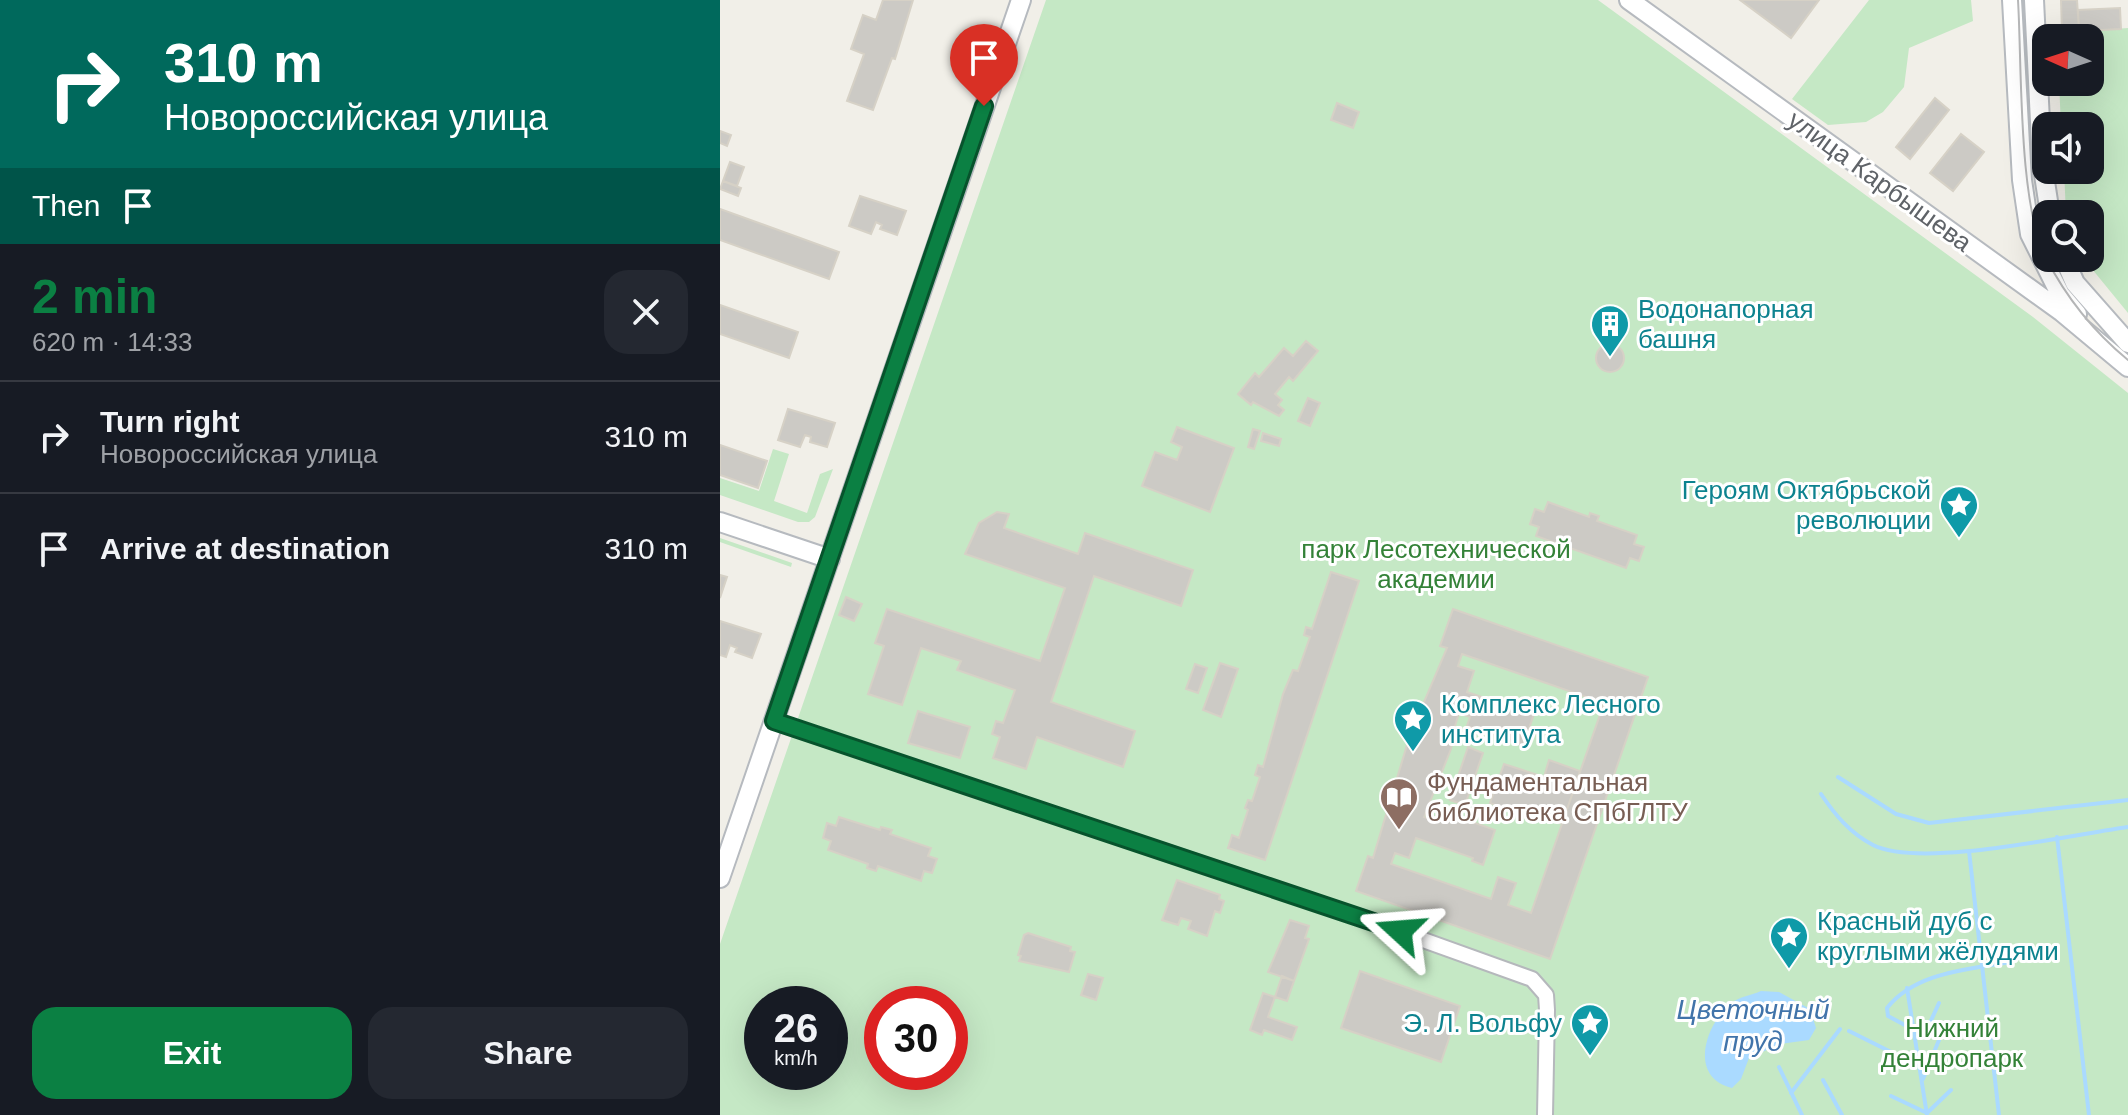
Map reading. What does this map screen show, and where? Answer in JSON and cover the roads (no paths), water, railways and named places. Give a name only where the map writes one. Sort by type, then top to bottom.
[{"type":"main road","points":[[720,878],[1021,0]]},
{"type":"main road","name":"улица Карбышева","points":[[1629,0],[2062,312],[2118,343],[2128,367]]},
{"type":"main road","points":[[2012,0],[2022,180],[2030,234],[2060,294],[2118,343]]},
{"type":"main road","points":[[2034,0],[2042,162],[2048,200]]},
{"type":"main road","points":[[2070,272],[2118,343]]},
{"type":"main road","points":[[720,522],[830,559]]},
{"type":"street","points":[[774,721],[1348,913],[1532,979],[1546,995],[1545,1115]]},
{"type":"water","name":"Цветочный пруд","points":[[1761,991],[1779,992],[1810,1009],[1816,1028],[1809,1040],[1780,1044],[1749,1058],[1741,1079],[1732,1088],[1718,1082],[1710,1073],[1705,1062],[1708,1037],[1731,1003]]},
{"type":"waterway","points":[[1838,777],[1896,814],[1929,823],[2128,800]]},
{"type":"waterway","points":[[1821,794],[1857,835],[1873,845],[1895,851],[1959,852],[2128,827]]},
{"type":"waterway","points":[[2057,837],[2089,1115]]},
{"type":"waterway","points":[[1969,851],[1999,1115]]},
{"type":"waterway","points":[[1939,1003],[1928,1027],[1914,1030],[1888,1016],[1887,1008],[1899,996],[1927,980],[1943,974],[2010,962]]},
{"type":"waterway","points":[[1907,988],[1927,1115]]},
{"type":"waterway","points":[[1791,1093],[1840,1029]]},
{"type":"waterway","points":[[1849,1031],[1919,1066]]},
{"type":"waterway","points":[[1923,1079],[1939,1040]]},
{"type":"waterway","points":[[1779,1067],[1802,1115]]},
{"type":"waterway","points":[[1823,1080],[1842,1115]]},
{"type":"waterway","points":[[1891,1096],[1927,1113],[1951,1090]]},
{"type":"tram line","points":[[2018,0],[2021,96],[2032,213]]},
{"type":"tram line","points":[[2054,272],[2082,313],[2128,360]]},
{"type":"place","name":"Водонапорная башня","points":[[1610,358]]},
{"type":"place","name":"Героям Октябрьской революции","points":[[1959,539]]},
{"type":"place","name":"Комплекс Лесного института","points":[[1413,753]]},
{"type":"place","name":"Фундаментальная библиотека СПбГЛТУ","points":[[1399,831]]},
{"type":"place","name":"Красный дуб с круглыми жёлудями","points":[[1789,970]]},
{"type":"place","name":"Э. Л. Вольфу","points":[[1590,1057]]},
{"type":"park label","name":"парк Лесотехнической академии","points":[[1436,564]]},
{"type":"park label","name":"Нижний дендропарк","points":[[1952,1043]]}]
